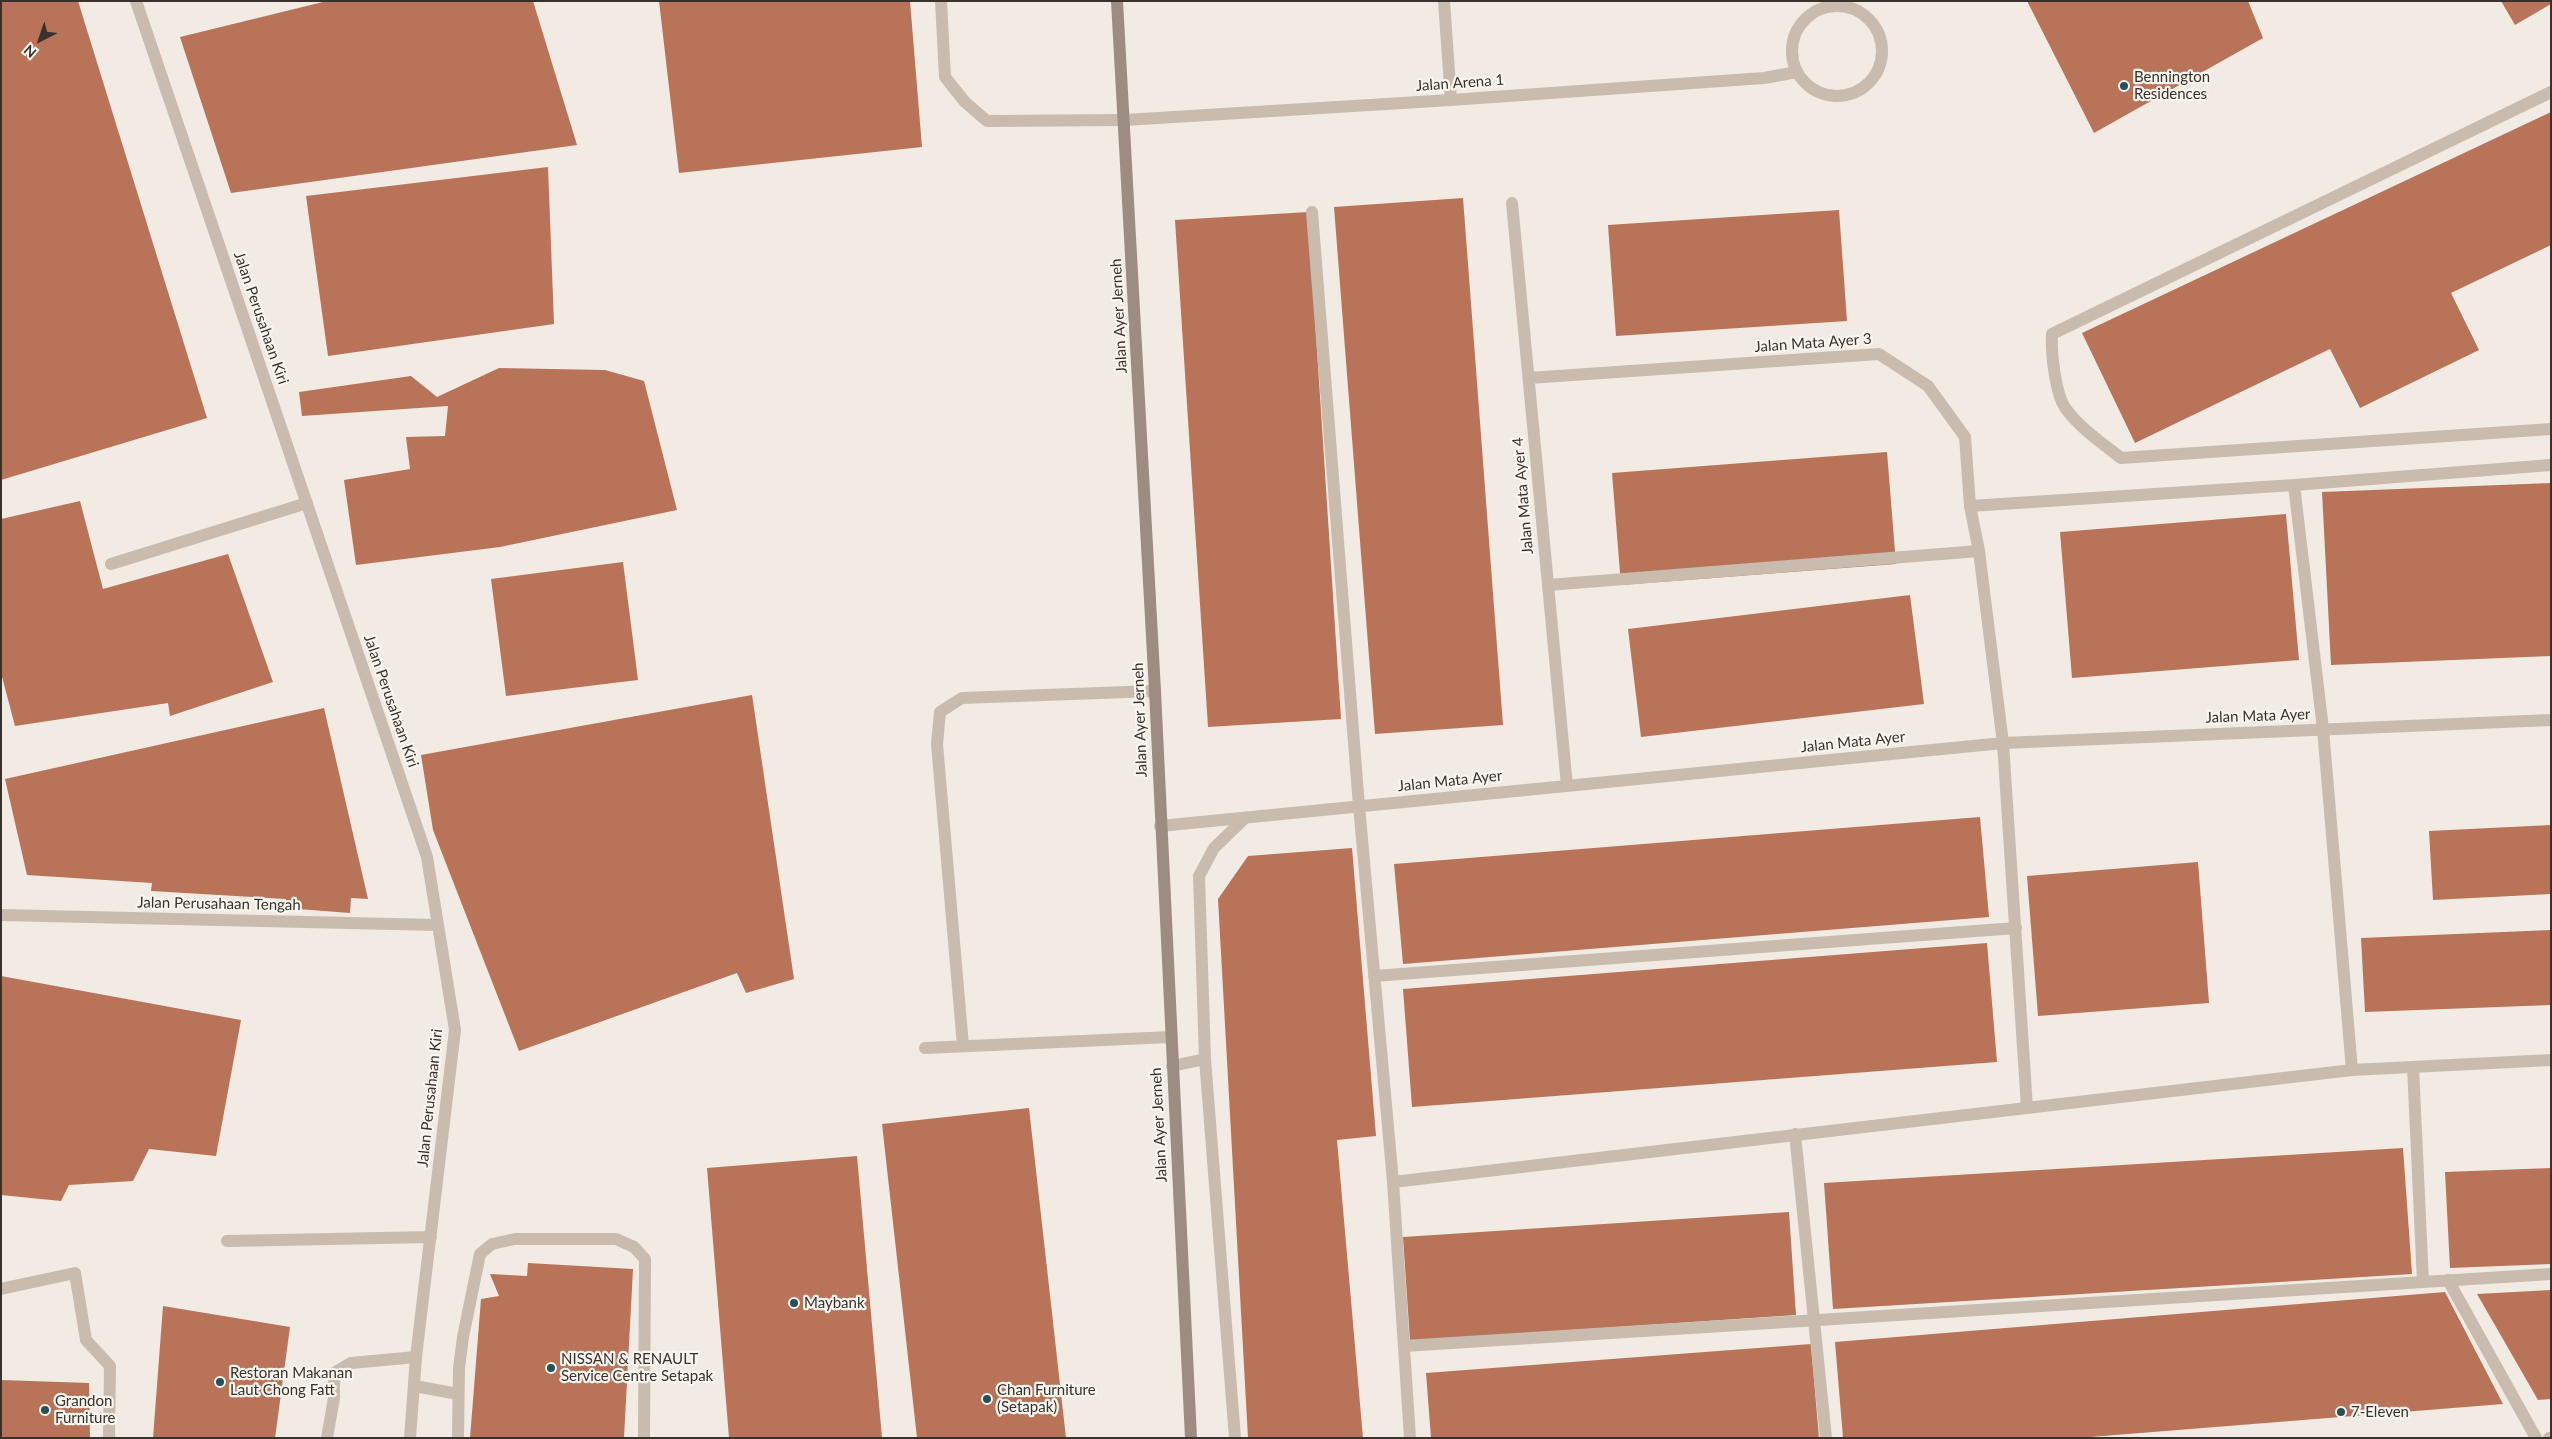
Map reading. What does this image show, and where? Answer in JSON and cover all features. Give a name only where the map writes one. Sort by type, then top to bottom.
[{"type":"main road","name":"Jalan Ayer Jerneh","points":[[1116,1],[1125,120],[1155,691],[1170,1037],[1191,1438]]},
{"type":"street","name":"Jalan Perusahaan Kiri","points":[[136,1],[426,857],[455,1030],[416,1357],[410,1438]]},
{"type":"street","name":"Jalan Arena 1","points":[[942,1],[945,77],[965,102],[987,121],[1125,120],[1764,78],[1797,72]]},
{"type":"street","points":[[1444,1],[1451,100]]},
{"type":"street","points":[[1833,3],[1851,7],[1867,15],[1878,30],[1883,46],[1881,64],[1873,80],[1859,91],[1842,97],[1824,95],[1808,86],[1797,72],[1792,54],[1793,37],[1802,21],[1816,10],[1833,3]]},
{"type":"street","points":[[2551,92],[2052,334],[2051,358],[2064,408],[2083,428],[2121,458],[2551,430]]},
{"type":"street","name":"Jalan Mata Ayer 4","points":[[1512,203],[1567,786]]},
{"type":"street","points":[[1312,212],[1359,806],[1393,1182],[1410,1438]]},
{"type":"street","name":"Jalan Mata Ayer 3","points":[[1529,378],[1879,354],[1928,386],[1965,437],[1970,506],[1979,551],[2003,743],[2027,1108]]},
{"type":"street","points":[[1970,506],[2294,485],[2551,465]]},
{"type":"street","points":[[2294,485],[2323,729],[2352,1070]]},
{"type":"street","points":[[111,564],[307,502]]},
{"type":"street","points":[[1548,586],[1979,551]]},
{"type":"street","points":[[963,1046],[937,744],[940,712],[962,698],[1155,691]]},
{"type":"street","name":"Jalan Mata Ayer","points":[[1160,826],[2003,743],[2551,720]]},
{"type":"street","points":[[1235,1438],[1205,1059],[1199,876],[1214,848],[1245,818]]},
{"type":"street","name":"Jalan Perusahaan Tengah","points":[[1,915],[436,925]]},
{"type":"street","points":[[1374,976],[2016,928]]},
{"type":"street","points":[[925,1048],[1170,1037]]},
{"type":"street","points":[[1172,1066],[1205,1059]]},
{"type":"street","points":[[1393,1182],[2352,1070],[2551,1060]]},
{"type":"street","points":[[2413,1067],[2423,1282]]},
{"type":"street","points":[[1795,1134],[1826,1438]]},
{"type":"street","points":[[227,1242],[431,1237]]},
{"type":"street","points":[[458,1438],[458,1394],[463,1337],[480,1254],[492,1244],[515,1239],[616,1239],[634,1246],[645,1259],[644,1438]]},
{"type":"street","points":[[1,1289],[75,1273],[86,1340],[110,1366],[109,1438]]},
{"type":"street","points":[[1404,1346],[2551,1274]]},
{"type":"street","points":[[2448,1280],[2536,1438]]},
{"type":"street","points":[[327,1438],[334,1398],[334,1373],[351,1363],[416,1357]]},
{"type":"street","points":[[415,1386],[458,1394]]},
{"type":"building","points":[[1,1],[78,1],[207,418],[1,480]]},
{"type":"building","points":[[327,1],[533,1],[577,145],[231,193],[180,37]]},
{"type":"building","points":[[659,1],[910,1],[922,147],[679,173]]},
{"type":"building","name":"Bennington Residences","points":[[2027,1],[2248,1],[2263,38],[2094,133]]},
{"type":"building","points":[[2501,1],[2551,1],[2551,4],[2515,25]]},
{"type":"building","points":[[2551,112],[2551,245],[2451,293],[2479,350],[2360,408],[2330,349],[2135,443],[2082,333]]},
{"type":"building","points":[[548,167],[554,324],[328,356],[306,196]]},
{"type":"building","points":[[1463,198],[1503,725],[1375,734],[1334,207]]},
{"type":"building","points":[[1839,210],[1847,321],[1616,336],[1608,225]]},
{"type":"building","points":[[1308,212],[1341,719],[1208,727],[1175,220]]},
{"type":"building","points":[[499,368],[605,370],[644,381],[677,510],[500,547],[356,565],[344,480],[410,469],[406,437],[445,436],[448,406],[302,416],[299,392],[411,376],[437,397]]},
{"type":"building","points":[[1887,452],[1896,564],[1621,585],[1612,473]]},
{"type":"building","points":[[2551,483],[2551,656],[2331,665],[2322,492]]},
{"type":"building","points":[[80,501],[103,589],[228,554],[273,682],[170,716],[168,703],[15,726],[1,673],[1,519]]},
{"type":"building","points":[[2286,514],[2299,660],[2072,678],[2060,532]]},
{"type":"building","points":[[623,562],[638,680],[506,696],[491,579]]},
{"type":"building","points":[[1910,595],[1924,704],[1641,737],[1628,629]]},
{"type":"building","points":[[752,695],[794,979],[746,993],[737,973],[519,1051],[433,830],[421,755]]},
{"type":"building","points":[[324,708],[368,899],[351,898],[350,913],[285,908],[286,899],[151,891],[152,883],[27,875],[5,779]]},
{"type":"building","points":[[1980,817],[1989,917],[1403,964],[1394,864]]},
{"type":"building","points":[[2551,825],[2551,894],[2433,900],[2429,831]]},
{"type":"building","points":[[1352,848],[1376,1136],[1337,1140],[1363,1438],[1248,1438],[1218,899],[1248,856]]},
{"type":"building","points":[[2198,862],[2209,1003],[2038,1016],[2027,876]]},
{"type":"building","points":[[2551,930],[2551,1005],[2365,1012],[2361,938]]},
{"type":"building","points":[[1987,943],[1997,1062],[1412,1107],[1403,989]]},
{"type":"building","points":[[1,976],[241,1020],[216,1156],[149,1149],[133,1181],[69,1185],[61,1201],[1,1195]]},
{"type":"building","points":[[1029,1108],[1066,1438],[917,1438],[882,1124]]},
{"type":"building","points":[[2403,1148],[2412,1274],[1833,1309],[1824,1183]]},
{"type":"building","name":"Maybank","points":[[857,1156],[882,1438],[729,1438],[707,1168]]},
{"type":"building","points":[[2551,1168],[2551,1264],[2450,1268],[2445,1172]]},
{"type":"building","points":[[1789,1212],[1796,1315],[1410,1341],[1403,1237]]},
{"type":"building","name":"NISSAN & RENAULT Service Centre Setapak","points":[[528,1263],[633,1269],[624,1438],[470,1438],[481,1299],[499,1296],[490,1274],[527,1276]]},
{"type":"building","points":[[2551,1290],[2551,1399],[2538,1400],[2477,1294]]},
{"type":"building","points":[[2445,1292],[2503,1404],[2078,1438],[1843,1438],[1835,1342]]},
{"type":"building","name":"Restoran Makanan Laut Chong Fatt","points":[[163,1306],[290,1327],[275,1438],[153,1438]]},
{"type":"building","points":[[1811,1344],[1819,1438],[1431,1438],[1426,1373]]},
{"type":"building","name":"Grandon Furniture","points":[[1,1380],[89,1383],[90,1438],[1,1438]]},
{"type":"place","name":"Bennington Residences","points":[[2124,86]]},
{"type":"place","name":"Maybank","points":[[794,1303]]},
{"type":"place","name":"NISSAN & RENAULT Service Centre Setapak","points":[[551,1368]]},
{"type":"place","name":"Restoran Makanan Laut Chong Fatt","points":[[220,1382]]},
{"type":"place","name":"Chan Furniture (Setapak)","points":[[987,1399]]},
{"type":"place","name":"Grandon Furniture","points":[[45,1410]]},
{"type":"place","name":"7-Eleven","points":[[2341,1412]]}]
